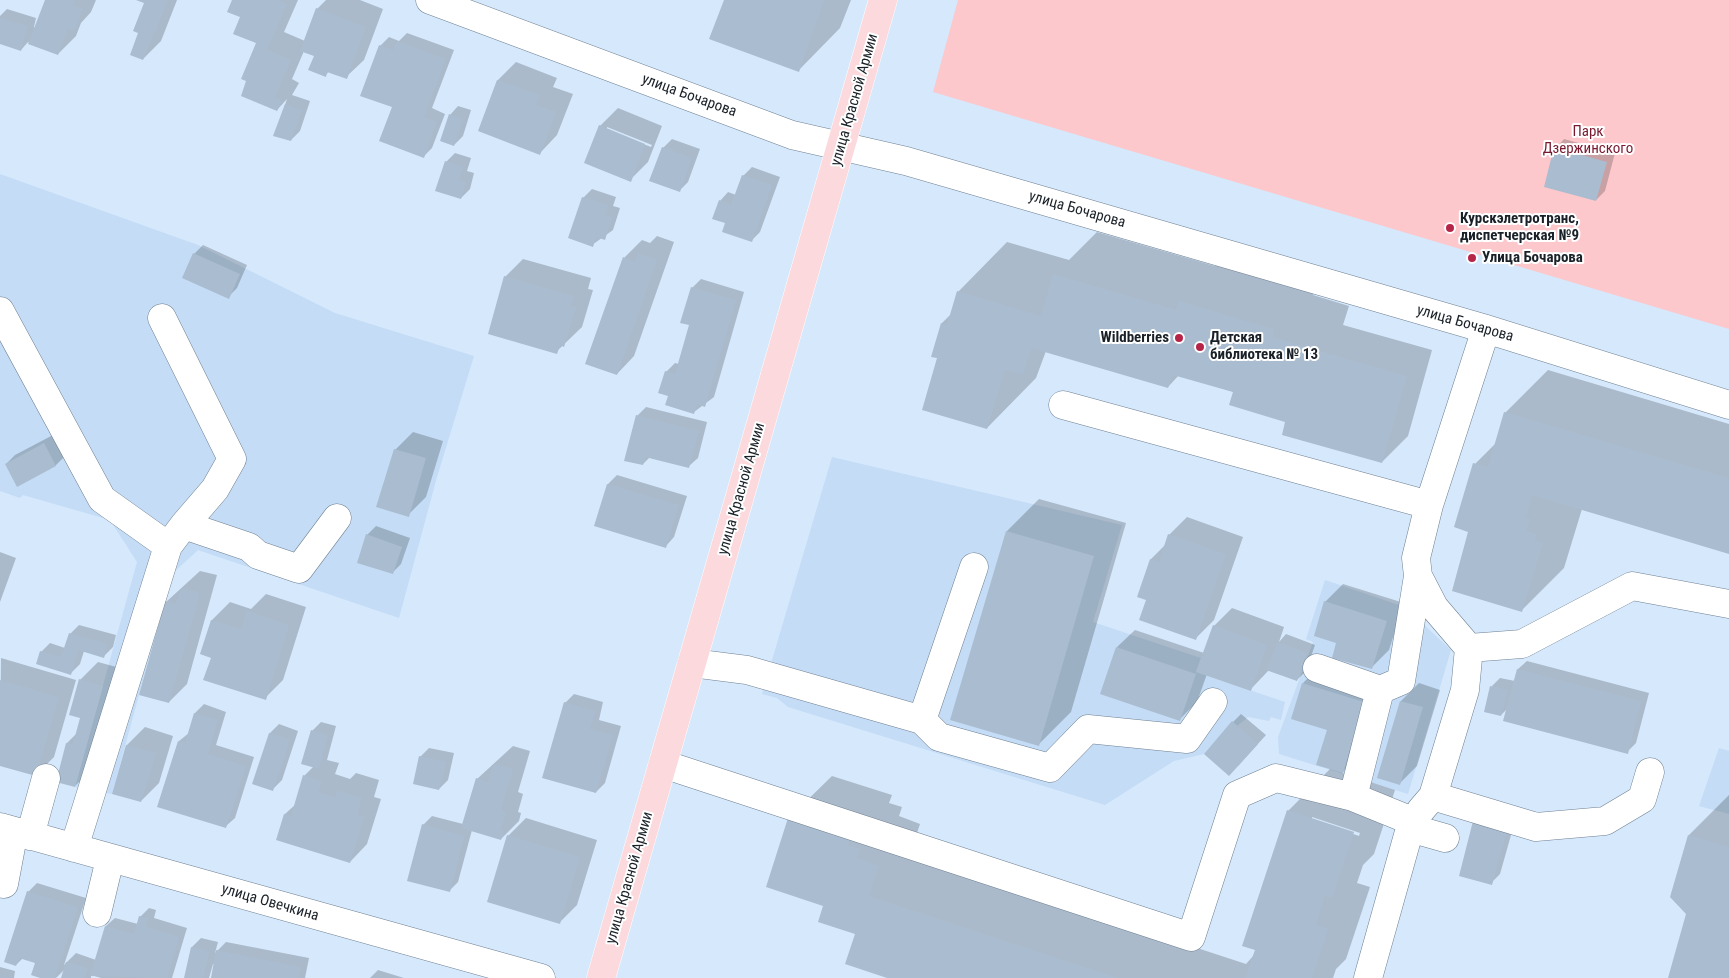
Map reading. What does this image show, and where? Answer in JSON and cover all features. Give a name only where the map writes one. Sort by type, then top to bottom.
[{"type":"main road","name":"улица Красной Армии","points":[[601,978],[884,0]]},
{"type":"street","name":"улица Бочарова","points":[[430,0],[792,135],[906,161],[1486,329],[1729,405]]},
{"type":"street","points":[[0,311],[102,499],[168,546]]},
{"type":"street","points":[[74,848],[168,546],[214,490],[232,459],[162,318]]},
{"type":"street","points":[[1317,668],[1380,690],[1402,681],[1418,576],[1416,558],[1429,505],[1486,329]]},
{"type":"street","points":[[1063,405],[1429,505]]},
{"type":"street","points":[[184,525],[249,547],[258,555],[299,569],[337,518]]},
{"type":"street","points":[[922,720],[974,567]]},
{"type":"street","points":[[1368,978],[1411,824],[1433,796],[1465,690],[1469,648],[1434,607],[1418,576]]},
{"type":"street","points":[[1469,648],[1522,644],[1632,586],[1729,604]]},
{"type":"street","points":[[692,662],[747,670],[922,720],[939,737],[1050,768],[1088,728],[1187,739],[1213,702]]},
{"type":"street","points":[[1353,797],[1380,690]]},
{"type":"street","points":[[663,764],[1191,937],[1237,795],[1276,778],[1353,797],[1445,838]]},
{"type":"street","points":[[1433,796],[1536,827],[1605,821],[1642,799],[1650,772]]},
{"type":"street","points":[[4,884],[15,831],[46,778]]},
{"type":"street","name":"улица Овечкина","points":[[15,831],[540,978]]},
{"type":"street","points":[[97,913],[110,858]]},
{"type":"shaded area","points":[[0,174],[198,245],[335,313],[474,356],[437,477],[399,618],[198,550],[172,574],[112,794],[75,787],[137,562],[110,520],[23,495],[20,498],[0,491]]},
{"type":"shaded area","points":[[832,457],[1122,525],[1093,622],[1201,658],[1196,672],[1285,702],[1281,720],[1271,717],[1269,721],[1248,717],[1237,726],[1232,722],[1204,754],[1174,761],[1105,805],[788,707],[777,698],[762,694]]},
{"type":"shaded area","points":[[1325,580],[1405,607],[1451,650],[1408,794],[1279,754],[1278,737],[1313,642],[1306,639]]},
{"type":"shaded area","points":[[1719,748],[1729,751],[1729,814],[1699,806]]},
{"type":"green space","name":"Парк Дзержинского","points":[[958,0],[1729,0],[1729,329],[933,92]]},
{"type":"building","points":[[45,0],[75,0],[73,5],[83,9],[74,32],[68,29],[58,55],[28,44]]},
{"type":"building","points":[[136,0],[168,0],[143,60],[130,55],[138,33],[133,31],[144,3]]},
{"type":"building","points":[[232,0],[279,0],[287,4],[267,50],[291,60],[275,97],[282,101],[277,111],[241,96],[246,81],[241,79],[256,43],[233,34],[240,17],[227,12]]},
{"type":"building","points":[[724,0],[824,0],[799,72],[709,39]]},
{"type":"building","points":[[316,8],[366,27],[347,79],[327,72],[326,77],[308,70],[314,56],[300,51]]},
{"type":"building","points":[[0,18],[28,26],[21,51],[0,44]]},
{"type":"building","points":[[397,41],[446,59],[424,117],[437,122],[424,158],[379,141],[392,107],[360,96],[379,45],[393,50]]},
{"type":"building","points":[[497,80],[540,95],[536,105],[556,112],[540,155],[478,131]]},
{"type":"building","points":[[285,104],[302,110],[291,141],[273,136]]},
{"type":"building","points":[[449,114],[463,119],[454,146],[440,141]]},
{"type":"building","points":[[599,125],[645,144],[631,182],[584,163]]},
{"type":"building","points":[[662,147],[692,158],[680,192],[649,181]]},
{"type":"building","points":[[1554,147],[1607,162],[1596,201],[1544,187]]},
{"type":"building","points":[[445,161],[463,167],[459,180],[466,182],[461,199],[435,191]]},
{"type":"building","points":[[742,175],[772,185],[752,242],[722,232],[725,223],[712,219],[719,200],[731,205]]},
{"type":"building","points":[[582,197],[608,205],[605,215],[612,217],[605,240],[596,237],[593,247],[568,238]]},
{"type":"building","points":[[193,253],[240,274],[229,299],[182,278]]},
{"type":"building","points":[[638,253],[657,260],[617,375],[585,364],[623,257],[635,262]]},
{"type":"building","points":[[1053,274],[1176,310],[1179,301],[1274,329],[1272,337],[1407,376],[1382,463],[1282,435],[1285,422],[1229,405],[1233,392],[1173,375],[1168,388],[1031,348],[1023,375],[1005,370],[987,429],[922,410],[937,358],[931,357],[941,323],[947,325],[957,291],[1041,316]]},
{"type":"building","points":[[504,276],[574,296],[570,306],[576,307],[564,347],[560,345],[557,354],[488,334]]},
{"type":"building","points":[[691,287],[736,300],[705,407],[697,404],[694,414],[665,405],[668,396],[658,393],[665,371],[675,374],[689,325],[680,323]]},
{"type":"building","points":[[1504,412],[1729,478],[1729,554],[1532,495],[1526,518],[1530,519],[1526,531],[1536,534],[1535,541],[1543,543],[1522,612],[1452,591],[1468,532],[1454,527],[1473,463],[1488,467]]},
{"type":"building","points":[[636,415],[699,431],[689,468],[645,457],[643,465],[624,461]]},
{"type":"building","points":[[44,443],[56,466],[17,487],[5,464]]},
{"type":"building","points":[[394,449],[426,458],[409,517],[376,507]]},
{"type":"building","points":[[607,484],[679,505],[666,548],[594,526]]},
{"type":"building","points":[[1006,531],[1094,556],[1039,746],[950,720]]},
{"type":"building","points":[[366,534],[402,547],[393,574],[357,563]]},
{"type":"building","points":[[1168,534],[1226,554],[1196,640],[1139,620],[1146,600],[1137,597],[1150,559],[1159,562]]},
{"type":"building","points":[[181,588],[200,593],[169,703],[139,695],[165,601],[176,604]]},
{"type":"building","points":[[1324,601],[1387,621],[1372,669],[1332,658],[1336,643],[1314,636]]},
{"type":"building","points":[[247,611],[289,625],[266,700],[203,680],[211,658],[200,654],[211,620],[241,629]]},
{"type":"building","points":[[1213,625],[1267,645],[1251,691],[1196,672]]},
{"type":"building","points":[[69,633],[108,644],[104,658],[78,650],[71,675],[36,664],[40,651],[61,657]]},
{"type":"building","points":[[1277,642],[1307,653],[1297,681],[1266,670]]},
{"type":"building","points":[[1116,647],[1196,674],[1180,721],[1100,694]]},
{"type":"building","points":[[1517,669],[1641,701],[1628,754],[1503,721]]},
{"type":"building","points":[[79,679],[103,686],[75,787],[56,782],[66,743],[73,744],[80,718],[69,715]]},
{"type":"building","points":[[0,680],[59,697],[36,776],[0,766]]},
{"type":"building","points":[[1302,683],[1364,702],[1343,773],[1316,765],[1327,730],[1291,719]]},
{"type":"building","points":[[1490,686],[1508,690],[1501,716],[1484,712]]},
{"type":"building","points":[[1400,701],[1423,707],[1400,785],[1377,778]]},
{"type":"building","points":[[564,702],[595,711],[590,729],[613,735],[596,793],[542,778]]},
{"type":"building","points":[[194,713],[218,720],[208,754],[246,766],[226,828],[157,807],[178,741],[185,743]]},
{"type":"building","points":[[1232,721],[1258,744],[1229,776],[1204,754]]},
{"type":"building","points":[[311,730],[328,735],[319,769],[301,764]]},
{"type":"building","points":[[269,733],[290,739],[273,791],[252,784]]},
{"type":"building","points":[[126,745],[156,753],[141,802],[112,794]]},
{"type":"building","points":[[419,756],[446,762],[439,790],[413,784]]},
{"type":"building","points":[[494,764],[513,769],[501,810],[506,812],[501,830],[504,831],[501,840],[461,828],[476,778],[488,782]]},
{"type":"building","points":[[303,775],[322,781],[318,792],[335,797],[337,790],[362,798],[357,815],[364,817],[350,863],[276,840],[284,814],[291,816]]},
{"type":"building","points":[[1287,810],[1354,832],[1332,898],[1325,896],[1316,925],[1328,929],[1312,978],[1245,978],[1255,950],[1242,946]]},
{"type":"building","points":[[788,818],[850,838],[848,845],[860,849],[857,858],[879,866],[869,896],[1118,978],[887,978],[845,964],[855,934],[818,922],[823,906],[766,887]]},
{"type":"building","points":[[1473,821],[1507,830],[1492,885],[1459,876]]},
{"type":"building","points":[[422,824],[464,836],[450,892],[407,881]]},
{"type":"building","points":[[507,835],[580,857],[560,924],[487,902]]},
{"type":"building","points":[[1688,835],[1729,847],[1729,978],[1668,978],[1686,914],[1670,897]]},
{"type":"building","points":[[27,891],[78,907],[55,978],[40,978],[31,975],[35,963],[19,958],[16,966],[4,962]]},
{"type":"building","points":[[139,916],[148,918],[146,927],[179,937],[167,978],[90,976],[105,926],[134,934]]},
{"type":"building","points":[[191,947],[210,951],[203,978],[184,978]]},
{"type":"building","points":[[216,950],[301,967],[299,978],[211,978]]},
{"type":"building","points":[[66,962],[88,968],[85,978],[61,978]]},
{"type":"place","name":"Курскэлетротранс, диспетчерская №9","points":[[1450,228]]},
{"type":"place","name":"Улица Бочарова","points":[[1472,258]]},
{"type":"place","name":"Wildberries","points":[[1179,338]]},
{"type":"place","name":"Детская библиотека № 13","points":[[1200,347]]}]
